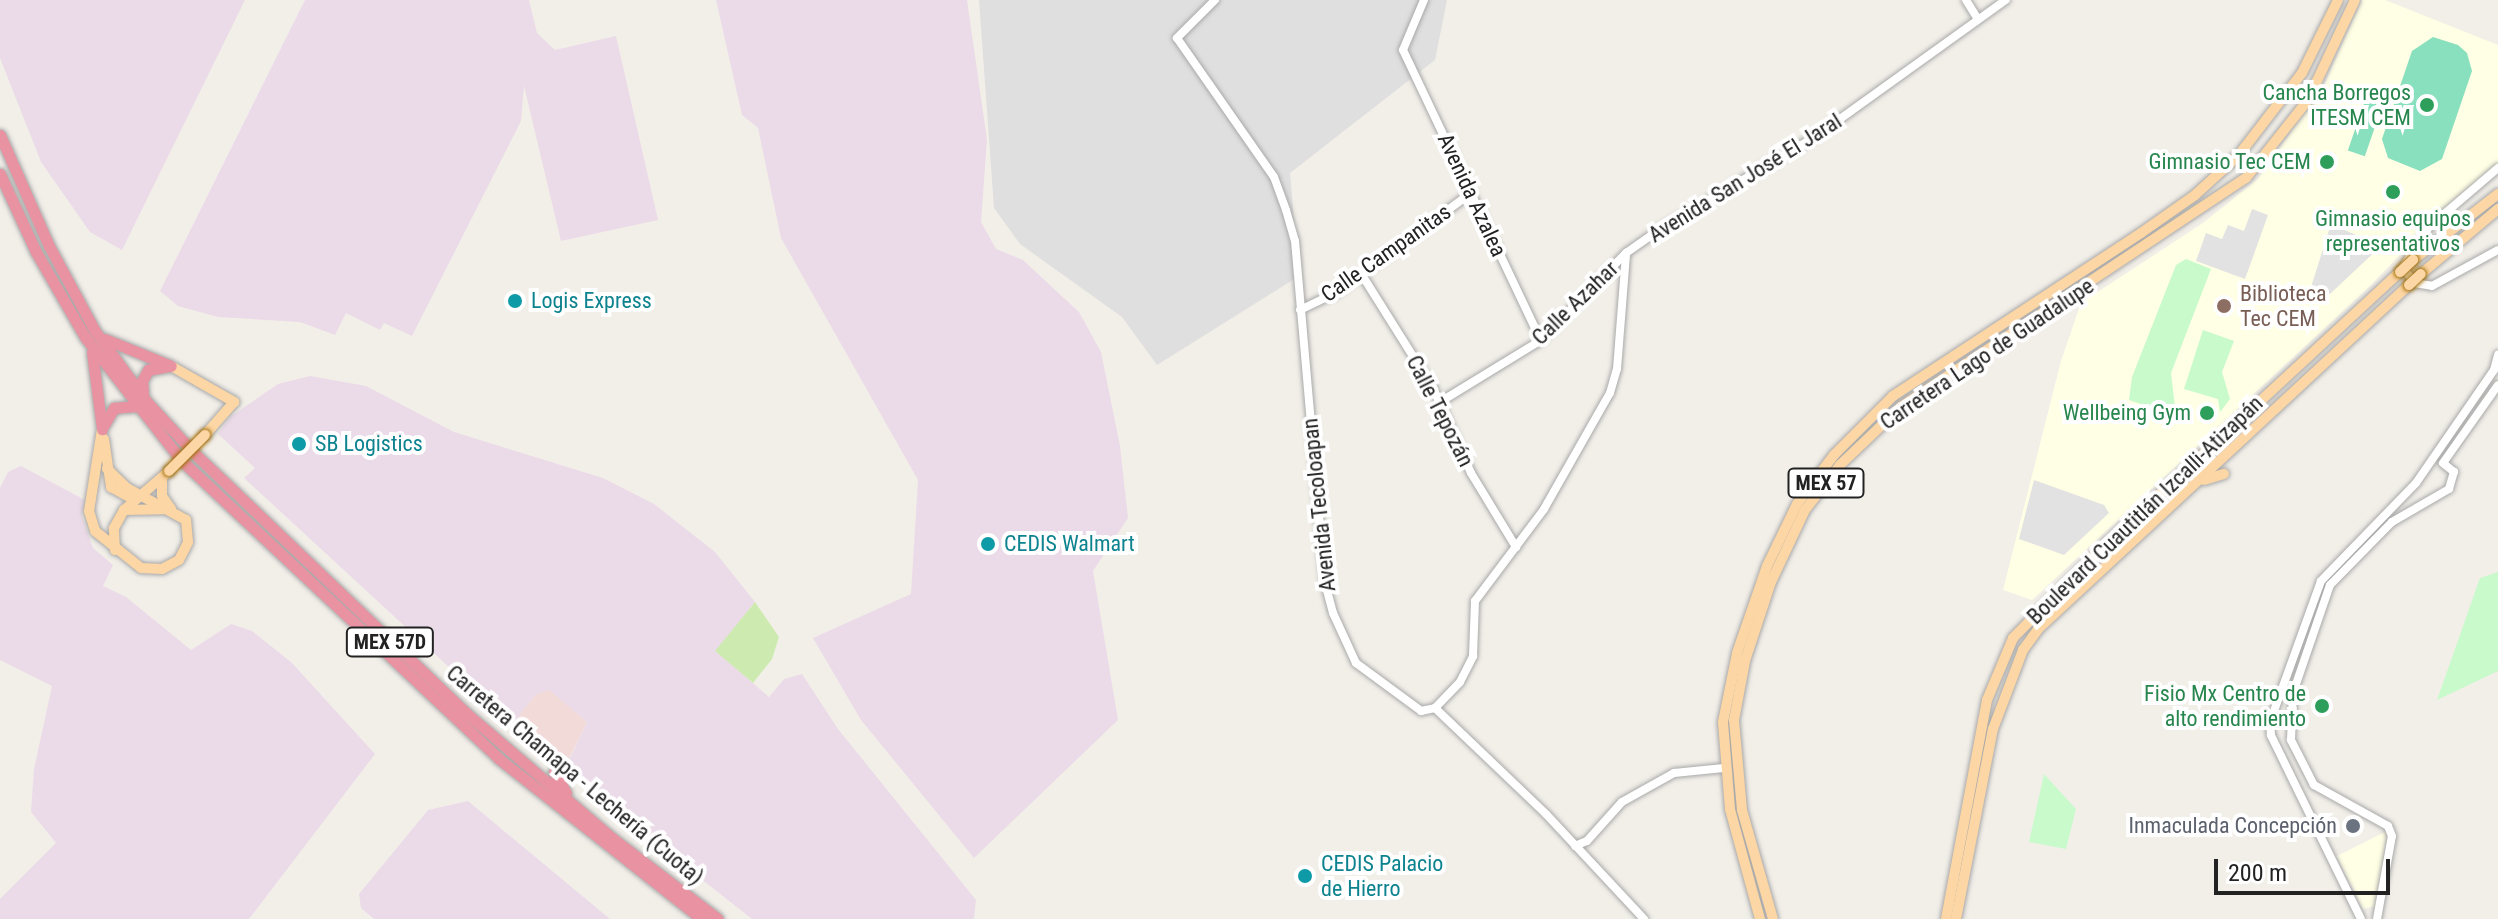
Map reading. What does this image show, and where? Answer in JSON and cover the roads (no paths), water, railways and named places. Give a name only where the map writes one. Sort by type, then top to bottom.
[{"type":"highway","name":"Carretera Chamapa - Lechería (Cuota)","points":[[0,135],[90,334]]},
{"type":"highway","name":"Carretera Chamapa - Lechería (Cuota)","points":[[0,174],[36,252],[90,334],[202,480],[409,679],[606,847],[702,919]]},
{"type":"highway","points":[[90,334],[171,366]]},
{"type":"highway","points":[[90,334],[99,374],[102,429]]},
{"type":"highway","points":[[102,429],[114,408],[141,404],[144,375],[155,367],[171,366]]},
{"type":"highway","name":"Carretera Chamapa - Lechería (Cuota)","points":[[141,404],[334,591],[466,713],[612,838],[718,919]]},
{"type":"highway","points":[[466,713],[503,733]]},
{"type":"highway","points":[[554,772],[567,794],[612,838]]},
{"type":"main road","name":"Carretera Lago de Guadalupe","points":[[1760,919],[1724,768],[1723,722],[1734,664],[1767,566],[1797,504],[1834,455],[1893,396],[2195,195],[2238,156],[2297,80],[2338,0]]},
{"type":"main road","name":"Carretera Lago de Guadalupe","points":[[1773,919],[1742,810],[1734,720],[1745,661],[1782,552],[1805,510],[1866,438],[1901,407],[2198,214],[2252,172],[2308,100],[2355,0]]},
{"type":"main road","points":[[2238,156],[2252,172]]},
{"type":"main road","points":[[2496,195],[2490,203],[2498,209]]},
{"type":"main road","name":"Boulevard Cuautitlán Izcalli-Atizapán","points":[[1946,919],[1987,700],[2013,638],[2106,544],[2413,260],[2496,195]]},
{"type":"main road","name":"Boulevard Cuautitlán Izcalli-Atizapán","points":[[1956,919],[1993,729],[2023,650],[2038,629],[2421,274],[2498,209]]},
{"type":"main road","points":[[2019,314],[2028,325]]},
{"type":"main road","points":[[115,550],[114,528],[124,510],[205,435],[234,402],[171,366]]},
{"type":"main road","points":[[102,429],[89,511],[95,531],[115,550],[150,570],[179,560],[189,530],[162,496],[165,474]]},
{"type":"main road","points":[[102,429],[107,469],[119,483],[138,498],[173,511]]},
{"type":"main road","points":[[2198,482],[2224,474]]},
{"type":"main road","points":[[124,510],[173,511]]},
{"type":"street","name":"Avenida Tecoloapan","points":[[1215,0],[1177,38],[1274,177],[1295,241],[1325,583],[1333,613],[1356,663],[1421,711],[1435,708],[1644,919]]},
{"type":"street","name":"Avenida Azalea","points":[[1424,0],[1403,50],[1541,340]]},
{"type":"street","points":[[1966,0],[1978,19]]},
{"type":"street","name":"Avenida San José El Jaral","points":[[1435,708],[1460,682],[1473,656],[1475,601],[1552,496],[1610,393],[1617,369],[1626,253],[1815,137],[2006,0]]},
{"type":"street","points":[[2498,168],[2448,207],[2405,256],[2406,274],[2414,283],[2432,286],[2498,251]]},
{"type":"street","name":"Calle Campanitas","points":[[1300,310],[1362,275],[1471,193]]},
{"type":"street","name":"Calle Azahar","points":[[1440,402],[1541,340],[1626,253]]},
{"type":"street","name":"Calle Tepozán","points":[[1362,275],[1440,402],[1471,473],[1516,547]]},
{"type":"street","points":[[2498,355],[2494,370],[2416,483],[2321,581],[2273,712],[2271,735],[2361,915],[2378,915],[2392,836],[2388,826],[2324,793],[2294,750],[2290,714],[2330,585],[2392,522],[2431,495],[2449,489],[2454,472],[2443,463],[2498,385]]},
{"type":"street","points":[[2416,483],[2431,495]]},
{"type":"street","points":[[1575,846],[1587,841],[1622,802],[1674,773],[1724,768]]},
{"type":"street","points":[[2307,803],[2313,794],[2324,793]]},
{"type":"place","name":"Cancha Borregos ITESM CEM","points":[[2427,105]]},
{"type":"place","name":"Gimnasio Tec CEM","points":[[2327,162]]},
{"type":"place","name":"Gimnasio equipos representativos","points":[[2393,192]]},
{"type":"place","name":"Logis Express","points":[[515,301]]},
{"type":"place","name":"Biblioteca Tec CEM","points":[[2224,306]]},
{"type":"place","name":"Wellbeing Gym","points":[[2207,413]]},
{"type":"place","name":"SB Logistics","points":[[299,444]]},
{"type":"place","name":"CEDIS Walmart","points":[[988,544]]},
{"type":"place","name":"Fisio Mx Centro de alto rendimiento","points":[[2322,706]]},
{"type":"place","name":"Inmaculada Concepción","points":[[2353,826]]},
{"type":"place","name":"CEDIS Palacio de Hierro","points":[[1305,876]]}]
